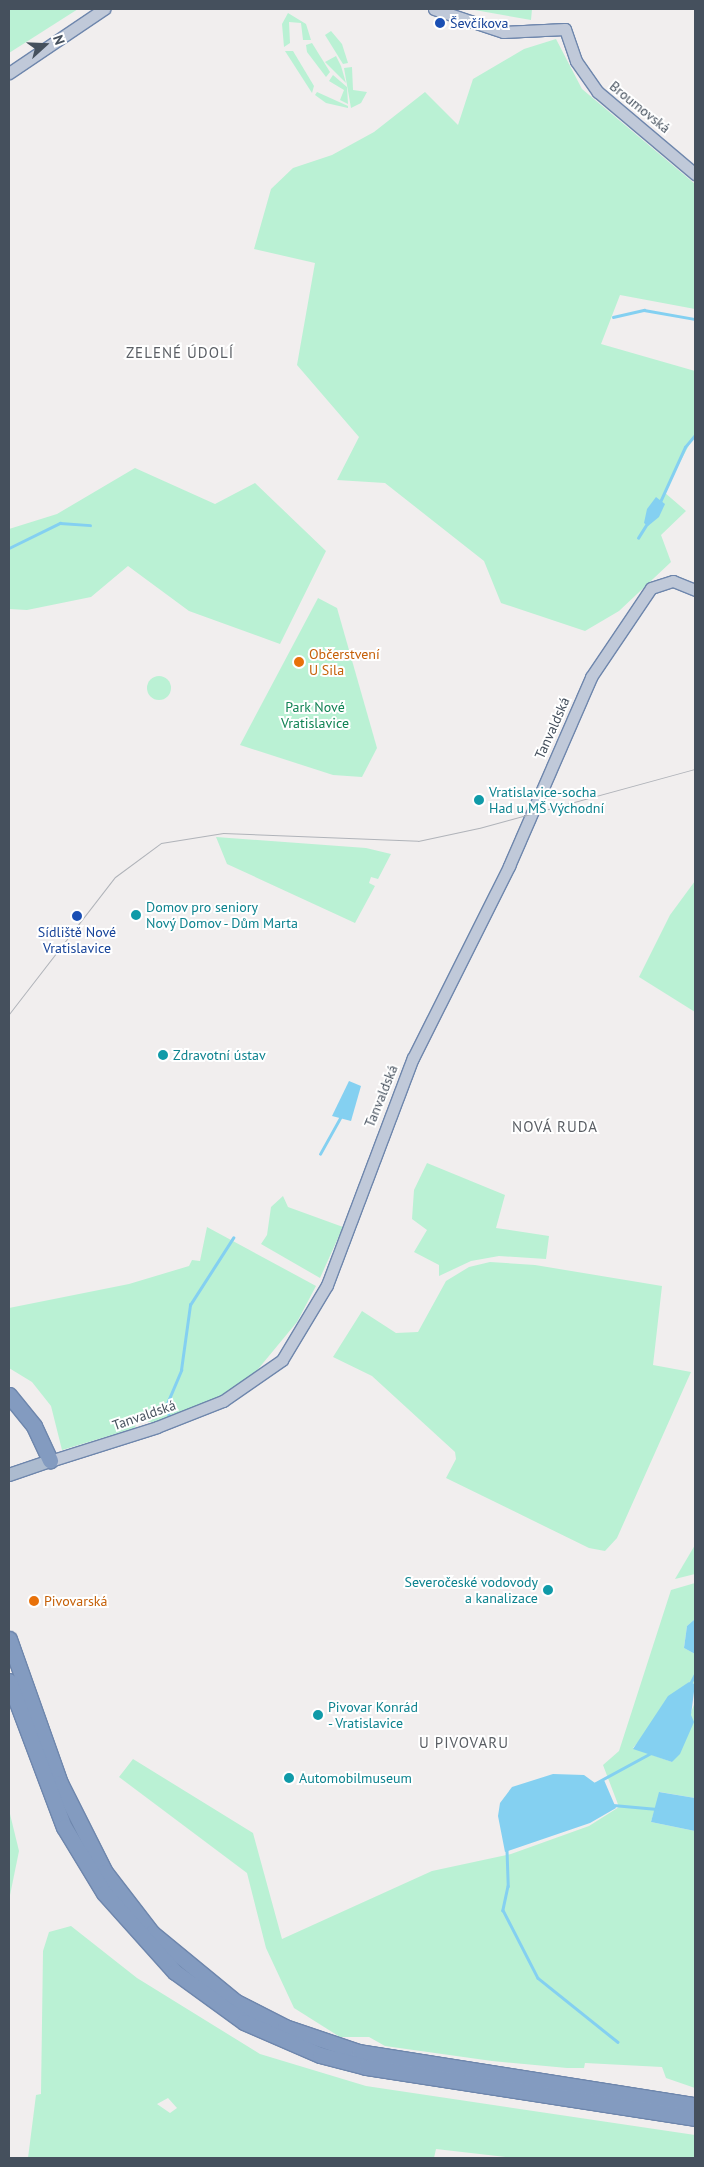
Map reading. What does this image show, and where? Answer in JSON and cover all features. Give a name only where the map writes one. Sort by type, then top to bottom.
[{"type":"highway","points":[[10,1398],[34,1426],[50,1461]]},
{"type":"highway","points":[[9,1638],[69,1822]]},
{"type":"highway","points":[[9,1681],[69,1822],[128,1926],[175,1972],[244,2022],[320,2055],[410,2076],[624,2104],[695,2118]]},
{"type":"highway","points":[[87,1854],[126,1901],[184,1963],[236,2002],[285,2026],[350,2049],[412,2063],[695,2105]]},
{"type":"main road","points":[[9,73],[104,9]]},
{"type":"main road","name":"Broumovská","points":[[434,9],[503,32],[565,29],[576,61],[598,92],[695,174]]},
{"type":"main road","name":"Tanvaldská","points":[[9,1475],[158,1428],[223,1401],[282,1360],[327,1285],[413,1058],[509,866],[588,682],[630,613],[658,584],[673,581],[695,590]]},
{"type":"green space","points":[[9,9],[78,9],[9,53]]},
{"type":"green space","points":[[469,9],[532,9],[531,20]]},
{"type":"green space","points":[[288,13],[306,24],[311,40],[303,40],[301,23],[289,22],[290,43],[284,47],[282,24]]},
{"type":"green space","points":[[331,31],[342,44],[348,63],[343,64],[325,35]]},
{"type":"green space","points":[[556,39],[582,89],[695,184],[695,309],[620,295],[601,344],[695,371],[695,434],[664,492],[686,511],[661,535],[671,562],[619,611],[585,631],[501,603],[484,561],[385,483],[337,480],[359,437],[297,365],[315,263],[254,249],[271,189],[293,168],[332,155],[374,132],[425,92],[458,125],[473,79],[524,49]]},
{"type":"green space","points":[[312,43],[330,72],[326,77],[307,52],[306,45]]},
{"type":"green space","points":[[285,51],[293,51],[314,86],[312,93]]},
{"type":"green space","points":[[336,56],[341,66],[346,83],[325,62]]},
{"type":"green space","points":[[352,67],[353,90],[367,92],[361,103],[351,108],[344,68]]},
{"type":"green space","points":[[333,75],[347,87],[348,104],[340,100],[344,90],[329,81]]},
{"type":"green space","points":[[317,92],[348,106],[348,108],[326,103],[315,95]]},
{"type":"green space","points":[[135,468],[215,504],[255,483],[326,551],[280,644],[189,611],[128,566],[91,597],[27,610],[9,609],[9,529],[57,514]]},
{"type":"green space","name":"Park Nové Vratislavice","points":[[318,598],[337,608],[377,748],[362,777],[333,775],[240,745]]},
{"type":"green space","points":[[159,676],[167,680],[171,688],[167,696],[159,700],[151,696],[147,688],[151,680]]},
{"type":"green space","points":[[216,837],[366,848],[391,854],[378,879],[371,877],[369,883],[375,886],[355,923],[227,864]]},
{"type":"green space","points":[[695,881],[695,1012],[639,977],[670,915]]},
{"type":"green space","points":[[427,1163],[505,1195],[496,1228],[549,1236],[546,1259],[499,1256],[471,1261],[439,1276],[439,1265],[414,1252],[427,1230],[412,1219],[414,1190]]},
{"type":"green space","points":[[283,1196],[288,1207],[343,1227],[320,1278],[261,1244],[267,1235],[271,1207]]},
{"type":"green space","points":[[207,1227],[316,1286],[297,1322],[254,1374],[209,1403],[153,1423],[137,1418],[135,1428],[62,1450],[51,1406],[32,1382],[9,1368],[9,1308],[129,1284],[189,1266],[192,1260],[200,1261]]},
{"type":"green space","points":[[490,1262],[535,1265],[662,1286],[653,1365],[691,1372],[617,1538],[605,1551],[589,1548],[446,1478],[456,1459],[455,1452],[372,1376],[333,1357],[362,1311],[396,1333],[418,1332],[446,1281],[469,1267]]},
{"type":"green space","points":[[695,1545],[695,1574],[675,1579],[682,1567]]},
{"type":"green space","points":[[695,1583],[695,1619],[687,1626],[684,1648],[695,1654],[695,1684],[689,1682],[633,1748],[672,1762],[695,1702],[695,1798],[660,1792],[651,1822],[695,1831],[695,2088],[666,2078],[662,2067],[585,2063],[584,2068],[567,2068],[492,2061],[385,2046],[369,2037],[340,2037],[294,2008],[266,1948],[247,1873],[119,1777],[133,1759],[253,1833],[282,1939],[432,1871],[511,1854],[589,1826],[619,1807],[603,1765],[619,1751],[671,1590]]},
{"type":"green space","points":[[9,1810],[19,1851],[9,1900]]},
{"type":"green space","points":[[71,1926],[137,1978],[260,2054],[366,2086],[695,2135],[695,2158],[515,2158],[436,2149],[434,2158],[28,2158],[36,2095],[41,2094],[43,1951],[49,1932]],"holes":[[[168,2098],[177,2108],[170,2113],[157,2104]]]},
{"type":"water","points":[[656,497],[665,504],[659,517],[648,526],[644,523],[647,509]]},
{"type":"water","points":[[349,1081],[361,1086],[351,1121],[332,1116]]},
{"type":"water","points":[[695,1619],[695,1654],[684,1648],[687,1626]]},
{"type":"water","points":[[689,1682],[695,1684],[691,1715],[694,1722],[680,1754],[672,1762],[633,1749],[668,1696]]},
{"type":"water","points":[[553,1774],[584,1775],[595,1783],[604,1780],[616,1808],[590,1823],[505,1852],[498,1816],[500,1803],[512,1787]]},
{"type":"water","points":[[659,1792],[695,1798],[695,1831],[651,1822]]},
{"type":"waterway","points":[[613,317],[644,310],[695,319]]},
{"type":"waterway","points":[[660,502],[685,447],[695,435]]},
{"type":"waterway","points":[[638,538],[648,522]]},
{"type":"waterway","points":[[9,548],[60,523],[90,525]]},
{"type":"waterway","points":[[320,1154],[340,1118]]},
{"type":"waterway","points":[[169,1417],[166,1406],[181,1370],[190,1305],[233,1238]]},
{"type":"waterway","points":[[690,1684],[695,1674]]},
{"type":"waterway","points":[[594,1784],[653,1752]]},
{"type":"waterway","points":[[613,1805],[657,1809]]},
{"type":"waterway","points":[[507,1850],[508,1886],[503,1910],[538,1978],[618,2042]]},
{"type":"tram line","points":[[9,1014],[115,877],[161,843],[223,833],[418,841],[479,828],[695,769]]},
{"type":"place","name":"Ševčíkova","points":[[440,23]]},
{"type":"place","name":"Občerstvení U Sila","points":[[299,662]]},
{"type":"place","name":"Vratislavice-socha Had u MŠ Východní","points":[[479,800]]},
{"type":"place","name":"Domov pro seniory Nový Domov - Dům Marta","points":[[136,915]]},
{"type":"place","name":"Sídliště Nové Vratislavice","points":[[77,916]]},
{"type":"place","name":"Zdravotní ústav","points":[[163,1055]]},
{"type":"place","name":"Severočeské vodovody a kanalizace","points":[[548,1590]]},
{"type":"place","name":"Pivovarská","points":[[34,1601]]},
{"type":"place","name":"Pivovar Konrád - Vratislavice","points":[[318,1715]]},
{"type":"place","name":"Automobilmuseum","points":[[289,1778]]},
{"type":"district","name":"ZELENÉ ÚDOLÍ","points":[[180,353]]},
{"type":"district","name":"NOVÁ RUDA","points":[[555,1127]]},
{"type":"district","name":"U PIVOVARU","points":[[464,1743]]}]
